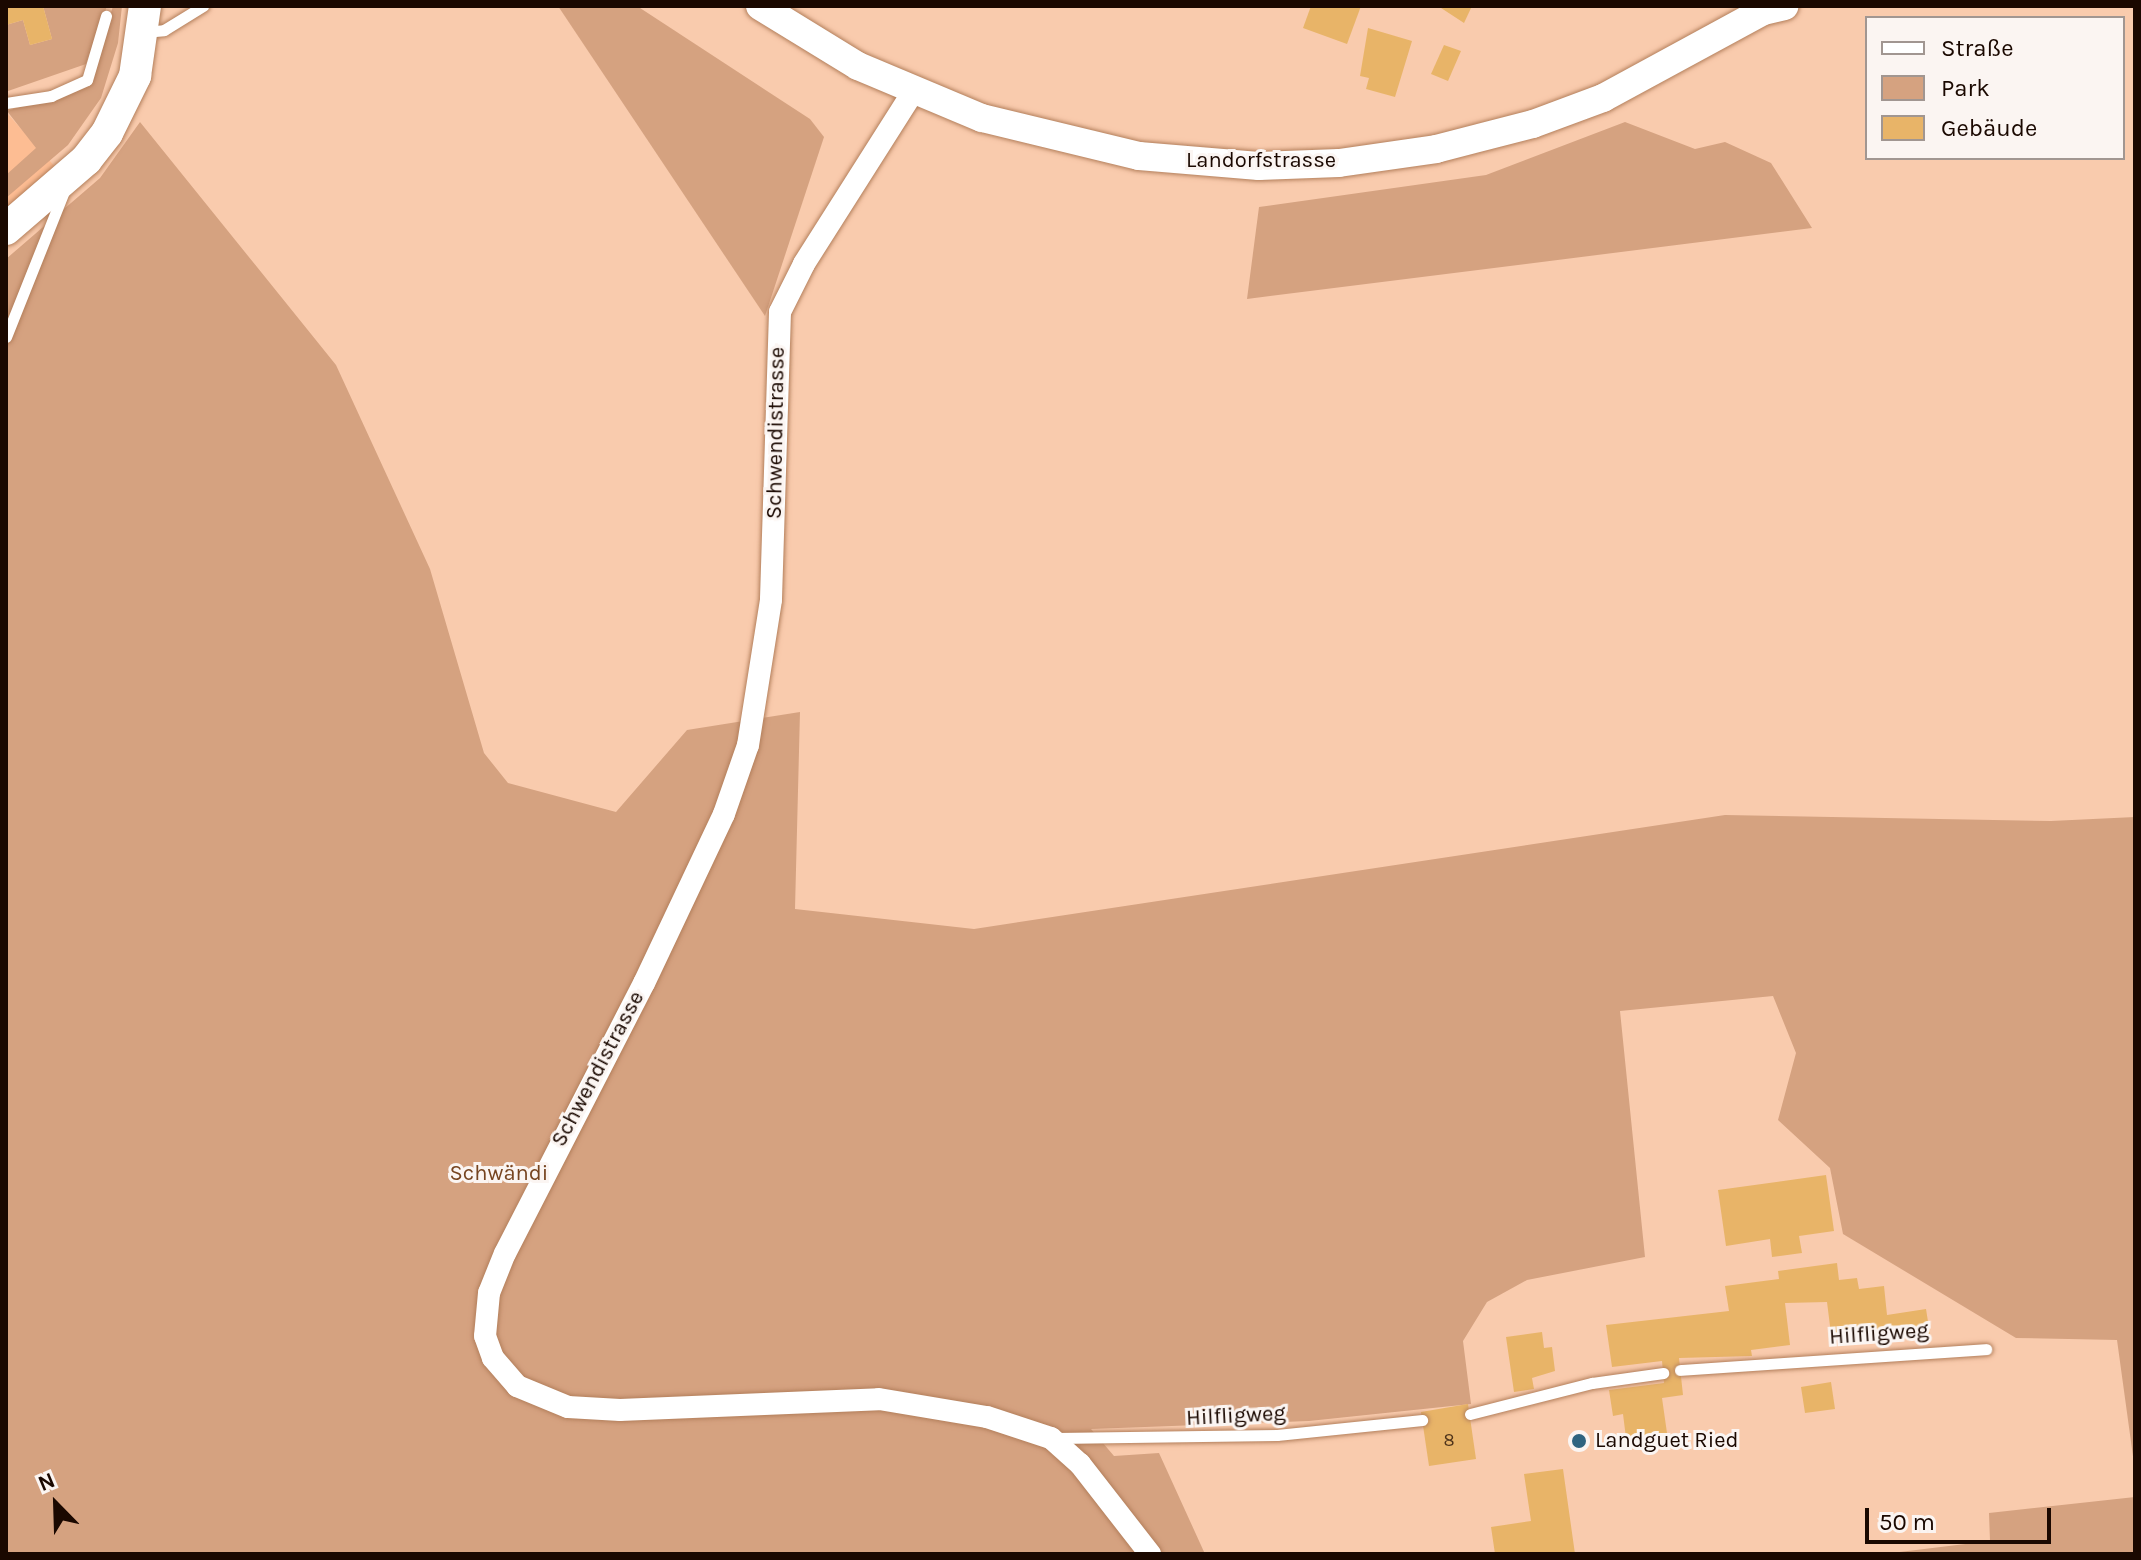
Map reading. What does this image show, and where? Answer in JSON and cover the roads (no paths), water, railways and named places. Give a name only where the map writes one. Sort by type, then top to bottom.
[{"type":"main road","points":[[6,229],[95,149],[119,113],[135,76],[151,23]]},
{"type":"street","name":"Landorfstrasse","points":[[760,6],[839,55],[913,92],[1024,131],[1139,156],[1259,166],[1339,163],[1436,149],[1561,114],[1655,74],[1771,8]]},
{"type":"street","name":"Schwendistrasse","points":[[913,92],[798,273],[780,312],[771,600],[748,745],[729,801],[644,983],[505,1253],[489,1293],[485,1336],[493,1358],[517,1386],[568,1407],[620,1410],[879,1399],[987,1417],[1051,1438],[1080,1464],[1150,1554]]},
{"type":"lane","points":[[151,23],[203,6]]},
{"type":"lane","points":[[6,103],[51,96],[87,80],[106,16]]},
{"type":"lane","points":[[6,337],[69,175]]},
{"type":"lane","name":"Hilfligweg","points":[[1680,1370],[1986,1349]]},
{"type":"lane","points":[[1470,1414],[1592,1383],[1663,1373]]},
{"type":"lane","name":"Hilfligweg","points":[[1051,1438],[1277,1435],[1422,1420]]},
{"type":"place","name":"Landguet Ried","points":[[1579,1441]]},
{"type":"park label","name":"Schwändi","points":[[499,1174]]}]
